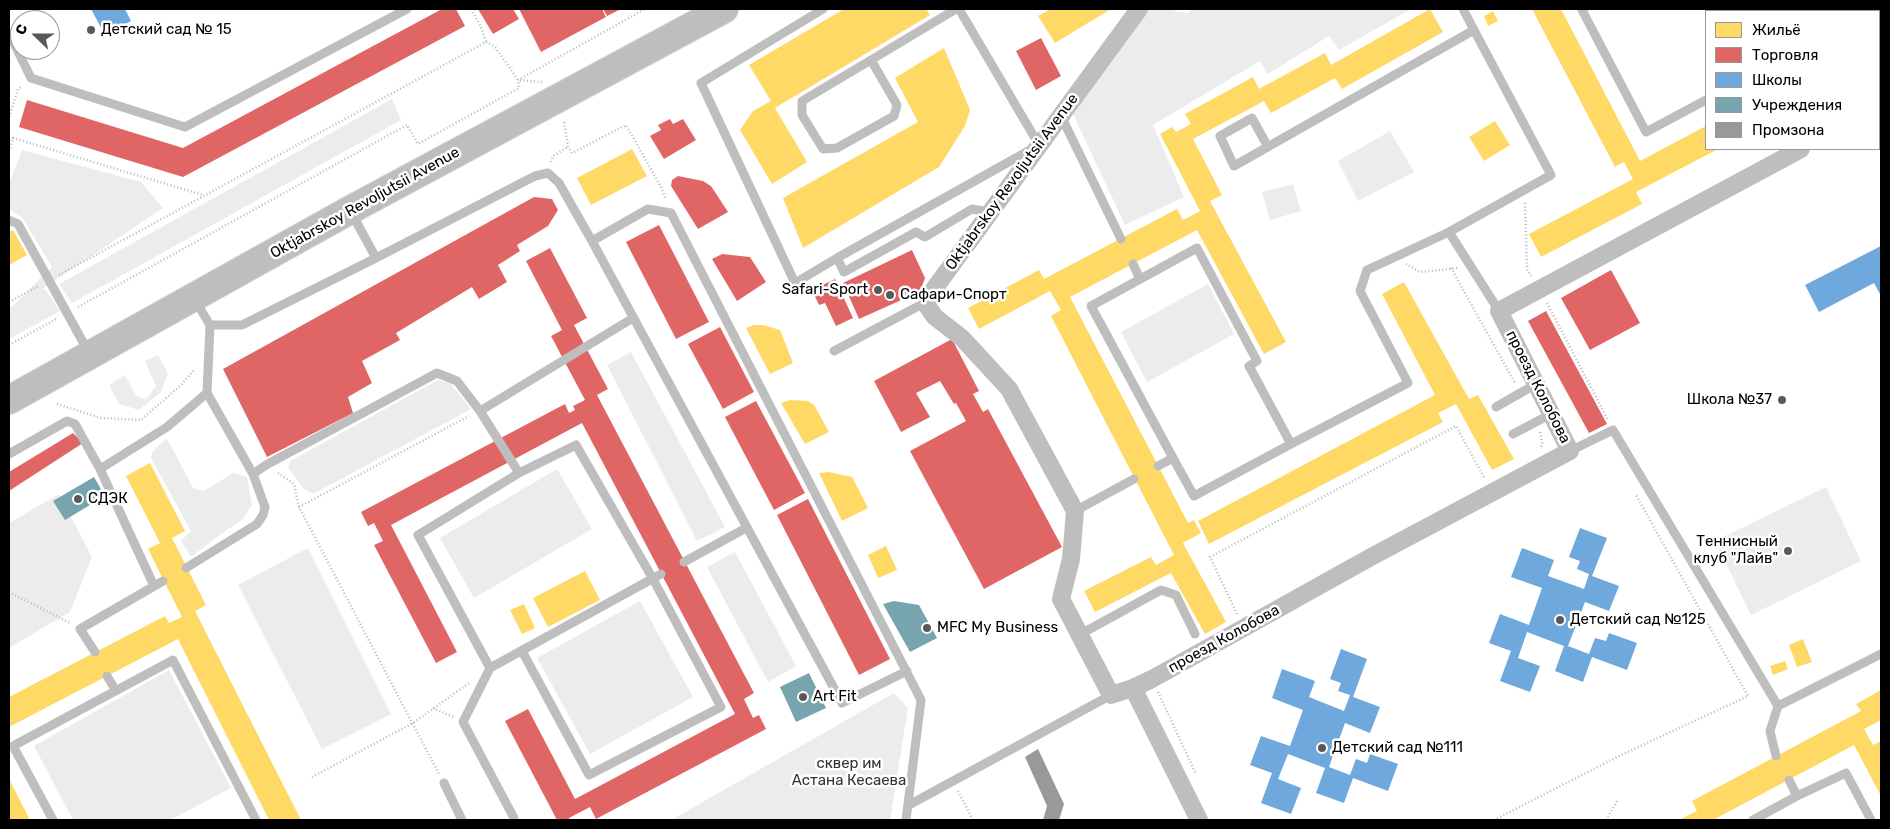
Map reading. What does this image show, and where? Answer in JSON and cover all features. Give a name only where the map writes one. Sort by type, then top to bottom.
[{"type":"main road","name":"Oktjabrskoy Revoljutsii Avenue","points":[[9,400],[350,210],[724,9]]},
{"type":"street","name":"Oktjabrskoy Revoljutsii Avenue","points":[[928,301],[929,296],[1138,9]]},
{"type":"street","points":[[1499,311],[1799,150]]},
{"type":"street","points":[[928,301],[928,307],[935,317],[962,338],[1009,389],[1075,511],[1071,559],[1061,599],[1111,695]]},
{"type":"street","name":"проезд Колобова","points":[[1111,695],[1134,688],[1152,679],[1371,557],[1570,451],[1499,311]]},
{"type":"street","points":[[1134,688],[1193,816]]},
{"type":"lane","points":[[9,33],[30,78],[185,127],[407,9]]},
{"type":"lane","points":[[823,9],[701,83],[795,283],[1039,145],[957,9],[871,60],[802,101],[802,115],[823,149],[838,148],[894,116],[896,106],[871,60]]},
{"type":"lane","points":[[1291,444],[1249,366],[1258,361],[1197,248],[1091,306],[1194,496],[1408,383],[1360,291],[1367,270],[1449,232],[1551,175],[1463,9]]},
{"type":"lane","points":[[1584,9],[1582,10],[1646,132],[1705,101]]},
{"type":"lane","points":[[1268,147],[1252,118],[1220,136],[1234,166],[1268,147],[1474,30]]},
{"type":"lane","points":[[1060,116],[1121,239]]},
{"type":"lane","points":[[210,325],[242,325],[535,176],[548,173],[559,183],[592,241],[842,703],[907,671]]},
{"type":"lane","points":[[592,241],[648,209],[671,213],[922,700],[906,820]]},
{"type":"lane","points":[[837,258],[844,272],[916,232],[925,237],[972,209],[990,212]]},
{"type":"lane","points":[[350,210],[376,258]]},
{"type":"lane","points":[[9,220],[18,224],[90,355]]},
{"type":"lane","points":[[1449,232],[1499,311]]},
{"type":"lane","points":[[1133,264],[1140,279]]},
{"type":"lane","points":[[186,568],[257,524],[263,515],[265,507],[253,474],[207,393],[210,325],[193,297]]},
{"type":"lane","points":[[834,351],[928,301]]},
{"type":"lane","points":[[480,410],[633,318]]},
{"type":"lane","points":[[253,474],[266,465],[437,373],[456,381],[480,410],[519,473]]},
{"type":"lane","points":[[1496,407],[1536,384]]},
{"type":"lane","points":[[100,469],[167,427],[207,393]]},
{"type":"lane","points":[[1513,434],[1551,414]]},
{"type":"lane","points":[[9,454],[67,420],[75,424],[100,469],[154,586]]},
{"type":"lane","points":[[1570,451],[1613,430],[1778,706]]},
{"type":"lane","points":[[490,668],[418,535],[519,473],[576,445],[657,576],[721,707],[589,775],[522,651]]},
{"type":"lane","points":[[1158,466],[1173,458]]},
{"type":"lane","points":[[1075,511],[1134,478]]},
{"type":"lane","points":[[684,562],[746,528]]},
{"type":"lane","points":[[513,819],[463,722],[490,668],[657,576]]},
{"type":"lane","points":[[94,652],[80,629],[163,581]]},
{"type":"lane","points":[[1079,634],[1161,590],[1176,595],[1196,634]]},
{"type":"lane","points":[[1776,756],[1770,731],[1778,706],[1881,654]]},
{"type":"lane","points":[[53,820],[13,746],[173,660],[256,820]]},
{"type":"lane","points":[[107,676],[116,691]]},
{"type":"lane","points":[[909,805],[1111,695]]},
{"type":"lane","points":[[1753,820],[1797,796],[1846,774],[1871,820]]},
{"type":"lane","points":[[1789,780],[1797,796]]},
{"type":"lane","points":[[444,783],[462,820]]},
{"type":"path","points":[[9,345],[407,125],[418,144],[519,88],[518,80],[495,47],[486,42],[481,27],[471,9]]},
{"type":"path","points":[[518,80],[645,9]]},
{"type":"path","points":[[9,302],[486,42]]},
{"type":"path","points":[[9,117],[18,90],[30,78]]},
{"type":"path","points":[[518,80],[543,82]]},
{"type":"path","points":[[564,122],[568,146],[572,153],[626,125],[661,187],[671,213]]},
{"type":"path","points":[[9,136],[204,195]]},
{"type":"path","points":[[9,151],[13,138]]},
{"type":"path","points":[[553,156],[568,146]]},
{"type":"path","points":[[1524,190],[1526,269],[1540,290],[1613,430]]},
{"type":"path","points":[[1394,258],[1420,272],[1471,266]]},
{"type":"path","points":[[1451,268],[1520,393]]},
{"type":"path","points":[[57,404],[101,418],[141,420],[180,386],[209,355]]},
{"type":"path","points":[[299,507],[480,410]]},
{"type":"path","points":[[1535,422],[1542,443],[1539,452]]},
{"type":"path","points":[[1239,619],[1210,557],[1456,426],[1487,482]]},
{"type":"path","points":[[266,465],[294,484],[299,507],[444,783]]},
{"type":"path","points":[[1494,820],[1617,757],[1748,696],[1635,493]]},
{"type":"path","points":[[9,592],[80,629]]},
{"type":"path","points":[[312,777],[413,723],[490,668]]},
{"type":"path","points":[[1152,679],[1197,776]]},
{"type":"path","points":[[433,708],[463,722]]},
{"type":"path","points":[[953,781],[973,820]]},
{"type":"path","points":[[1606,820],[1617,802]]},
{"type":"green space","points":[[1146,9],[1171,9],[1177,12],[1188,13],[1191,9],[1411,9],[1339,50],[1329,36],[1268,74],[1260,61],[1153,125],[1184,197],[1125,225],[1072,112]]},
{"type":"green space","points":[[392,99],[401,120],[72,303],[59,284]]},
{"type":"green space","points":[[1390,131],[1414,172],[1358,201],[1338,161]]},
{"type":"green space","points":[[22,150],[141,182],[163,208],[42,289],[45,289],[60,311],[9,339],[9,308],[52,267],[22,217],[9,209],[9,184]]},
{"type":"green space","points":[[1293,184],[1301,211],[1270,220],[1262,192]]},
{"type":"green space","points":[[1208,284],[1234,334],[1147,382],[1121,332]]},
{"type":"green space","points":[[631,352],[725,527],[697,541],[607,365]]},
{"type":"green space","points":[[158,355],[168,374],[160,393],[139,410],[119,404],[109,385],[125,375],[136,396],[146,399],[156,386],[145,361]]},
{"type":"green space","points":[[438,380],[451,384],[471,409],[313,494],[305,490],[288,468],[290,461]]},
{"type":"green space","points":[[166,439],[193,488],[204,491],[233,473],[247,477],[252,505],[242,520],[191,557],[181,541],[191,531],[151,458],[153,451]]},
{"type":"green space","points":[[557,469],[592,529],[474,598],[440,538]]},
{"type":"green space","name":"Теннисный клуб \"Лайв\"","points":[[1826,487],[1861,561],[1751,615],[1715,541]]},
{"type":"green space","points":[[59,494],[92,557],[70,612],[9,648],[9,523]]},
{"type":"green space","points":[[308,548],[391,714],[322,749],[238,585]]},
{"type":"green space","points":[[735,552],[796,666],[768,682],[707,567]]},
{"type":"green space","points":[[640,601],[693,697],[590,754],[537,658]]},
{"type":"green space","points":[[169,670],[231,788],[170,820],[73,820],[34,746]]},
{"type":"green space","name":"сквер им Астана Кесаева","points":[[894,693],[908,708],[890,820],[671,820]]},
{"type":"building: Жильё","points":[[844,9],[926,9],[930,15],[775,108],[807,162],[772,184],[740,130],[753,111],[771,101],[749,65]]},
{"type":"building: Жильё","points":[[1051,9],[1111,9],[1055,43],[1038,16]]},
{"type":"building: Жильё","points":[[1430,9],[1443,32],[1342,89],[1335,78],[1271,113],[1264,101],[1193,139],[1222,195],[1210,201],[1286,342],[1264,354],[1197,230],[1070,297],[1188,523],[1194,520],[1201,533],[1183,543],[1226,622],[1205,634],[1171,573],[1095,612],[1084,591],[1151,557],[1156,565],[1174,555],[1051,316],[1061,310],[1050,291],[979,329],[968,308],[1039,270],[1044,279],[1177,209],[1183,220],[1200,211],[1160,134],[1172,127],[1176,132],[1191,124],[1185,114],[1253,77],[1259,89],[1325,53],[1331,65]]},
{"type":"building: Жильё","points":[[1532,9],[1561,9],[1640,161],[1705,127],[1705,150],[1716,150],[1636,192],[1642,204],[1541,257],[1529,234],[1633,179],[1624,162],[1615,167]]},
{"type":"building: Жильё","points":[[1825,9],[1856,10],[1826,10]]},
{"type":"building: Жильё","points":[[1493,11],[1498,21],[1488,26],[1484,16]]},
{"type":"building: Жильё","points":[[944,48],[970,110],[965,126],[939,167],[803,248],[783,198],[918,122],[895,78]]},
{"type":"building: Жильё","points":[[1495,121],[1510,145],[1484,161],[1469,137]]},
{"type":"building: Жильё","points":[[632,149],[647,176],[591,205],[577,178]]},
{"type":"building: Жильё","points":[[13,230],[27,255],[9,265],[9,232]]},
{"type":"building: Жильё","points":[[1404,282],[1469,399],[1478,395],[1514,459],[1492,470],[1456,404],[1438,413],[1443,422],[1209,544],[1198,521],[1435,395],[1382,294]]},
{"type":"building: Жильё","points":[[754,325],[763,325],[780,330],[793,363],[770,374],[746,328]]},
{"type":"building: Жильё","points":[[790,400],[808,401],[814,405],[829,432],[805,444],[781,403]]},
{"type":"building: Жильё","points":[[150,463],[185,531],[172,538],[206,605],[195,611],[301,820],[269,820],[178,639],[9,727],[9,697],[165,616],[169,623],[182,617],[148,549],[160,543],[126,476]]},
{"type":"building: Жильё","points":[[829,472],[852,477],[868,508],[842,521],[819,473]]},
{"type":"building: Жильё","points":[[886,546],[897,570],[878,578],[868,555]]},
{"type":"building: Жильё","points":[[585,571],[600,600],[548,627],[533,598]]},
{"type":"building: Жильё","points":[[524,604],[535,628],[522,634],[510,610]]},
{"type":"building: Жильё","points":[[1803,639],[1812,662],[1797,667],[1789,645]]},
{"type":"building: Жильё","points":[[1785,661],[1788,669],[1773,675],[1770,666]]},
{"type":"building: Жильё","points":[[1881,690],[1881,720],[1864,729],[1873,745],[1881,741],[1881,796],[1854,745],[1713,820],[1679,820],[1697,811],[1692,801],[1861,711],[1856,704]]},
{"type":"building: Жильё","points":[[9,779],[30,820],[9,820]]},
{"type":"building: Торговля","points":[[442,9],[456,9],[465,26],[183,177],[19,127],[27,100],[183,148]]},
{"type":"building: Торговля","points":[[478,9],[513,9],[519,19],[493,34]]},
{"type":"building: Торговля","points":[[519,9],[602,9],[606,17],[541,52]]},
{"type":"building: Торговля","points":[[603,9],[621,9],[607,16]]},
{"type":"building: Торговля","points":[[1041,38],[1061,76],[1036,90],[1016,51]]},
{"type":"building: Торговля","points":[[670,119],[673,124],[683,119],[696,140],[664,159],[650,136],[661,130],[658,125]]},
{"type":"building: Торговля","points":[[678,176],[703,181],[711,186],[728,212],[698,229],[671,186],[672,180]]},
{"type":"building: Торговля","points":[[534,197],[552,199],[558,210],[548,226],[517,245],[520,251],[498,265],[507,282],[479,299],[472,287],[396,333],[400,340],[362,361],[372,383],[348,397],[353,413],[267,457],[223,369]]},
{"type":"building: Торговля","points":[[659,225],[709,322],[676,339],[626,242]]},
{"type":"building: Торговля","points":[[550,248],[587,318],[574,325],[608,389],[597,395],[754,693],[744,699],[753,718],[759,715],[766,729],[596,819],[590,807],[569,818],[570,820],[557,820],[505,721],[528,709],[575,799],[735,714],[582,423],[391,525],[457,652],[436,663],[374,545],[383,541],[374,523],[368,526],[361,512],[565,404],[569,413],[575,410],[573,406],[585,400],[551,336],[562,330],[526,261]]},
{"type":"building: Торговля","points":[[912,250],[925,278],[917,293],[859,319],[843,283]]},
{"type":"building: Торговля","points":[[722,254],[750,257],[766,282],[737,301],[712,259]]},
{"type":"building: Торговля","points":[[1611,270],[1640,323],[1590,350],[1561,298]]},
{"type":"building: Торговля","points":[[835,279],[853,318],[836,326],[825,303],[819,305],[812,290]]},
{"type":"building: Торговля","points":[[1546,311],[1607,424],[1589,433],[1528,321]]},
{"type":"building: Торговля","points":[[720,327],[754,392],[723,409],[688,344]]},
{"type":"building: Торговля","points":[[952,339],[979,391],[973,394],[983,412],[988,409],[1062,547],[984,589],[910,451],[966,421],[940,381],[916,393],[930,417],[901,432],[874,381]]},
{"type":"building: Торговля","points":[[756,401],[805,493],[774,510],[725,417]]},
{"type":"building: Торговля","points":[[73,433],[83,443],[9,491],[9,472]]},
{"type":"building: Торговля","points":[[808,499],[890,659],[859,675],[777,515]]},
{"type":"building: Школы","points":[[91,9],[125,9],[131,21],[105,35]]},
{"type":"building: Школы","points":[[1881,246],[1881,296],[1874,283],[1819,312],[1805,285]]},
{"type":"building: Школы","points":[[1580,528],[1607,538],[1592,576],[1619,586],[1609,611],[1585,602],[1568,646],[1589,654],[1595,638],[1606,641],[1609,633],[1637,643],[1627,670],[1592,657],[1583,682],[1555,671],[1564,646],[1527,632],[1518,658],[1540,666],[1530,692],[1500,681],[1511,651],[1489,643],[1500,614],[1529,625],[1542,588],[1511,577],[1522,548],[1554,560],[1548,576],[1584,589],[1589,574],[1577,569],[1580,561],[1569,557]]},
{"type":"building: Школы","points":[[1341,649],[1367,659],[1353,697],[1380,707],[1370,733],[1345,723],[1329,767],[1350,775],[1356,759],[1367,763],[1370,754],[1398,764],[1388,791],[1353,778],[1344,803],[1316,793],[1325,768],[1288,754],[1278,779],[1301,788],[1291,814],[1261,803],[1272,773],[1250,765],[1261,736],[1290,746],[1303,710],[1272,698],[1282,669],[1315,681],[1309,697],[1344,711],[1350,695],[1338,691],[1341,683],[1330,679]]},
{"type":"building: Учреждения","points":[[94,477],[105,496],[65,520],[53,501]]},
{"type":"building: Учреждения","points":[[894,601],[919,605],[937,638],[910,652],[883,604]]},
{"type":"building: Учреждения","points":[[809,673],[826,708],[796,722],[780,687]]},
{"type":"building: Промзона","points":[[1038,749],[1064,804],[1059,820],[1043,820],[1047,806],[1025,757]]},
{"type":"place","name":"Детский сад № 15","points":[[91,30]]},
{"type":"place","name":"Safari-Sport","points":[[878,290]]},
{"type":"place","name":"Сафари-Спорт","points":[[890,295]]},
{"type":"place","name":"Школа №37","points":[[1782,400]]},
{"type":"place","name":"СДЭК","points":[[78,499]]},
{"type":"place","name":"Теннисный клуб \"Лайв\"","points":[[1788,551]]},
{"type":"place","name":"Детский сад №125","points":[[1560,620]]},
{"type":"place","name":"MFC My Business","points":[[927,628]]},
{"type":"place","name":"Art Fit","points":[[803,697]]},
{"type":"place","name":"Детский сад №111","points":[[1322,748]]}]
